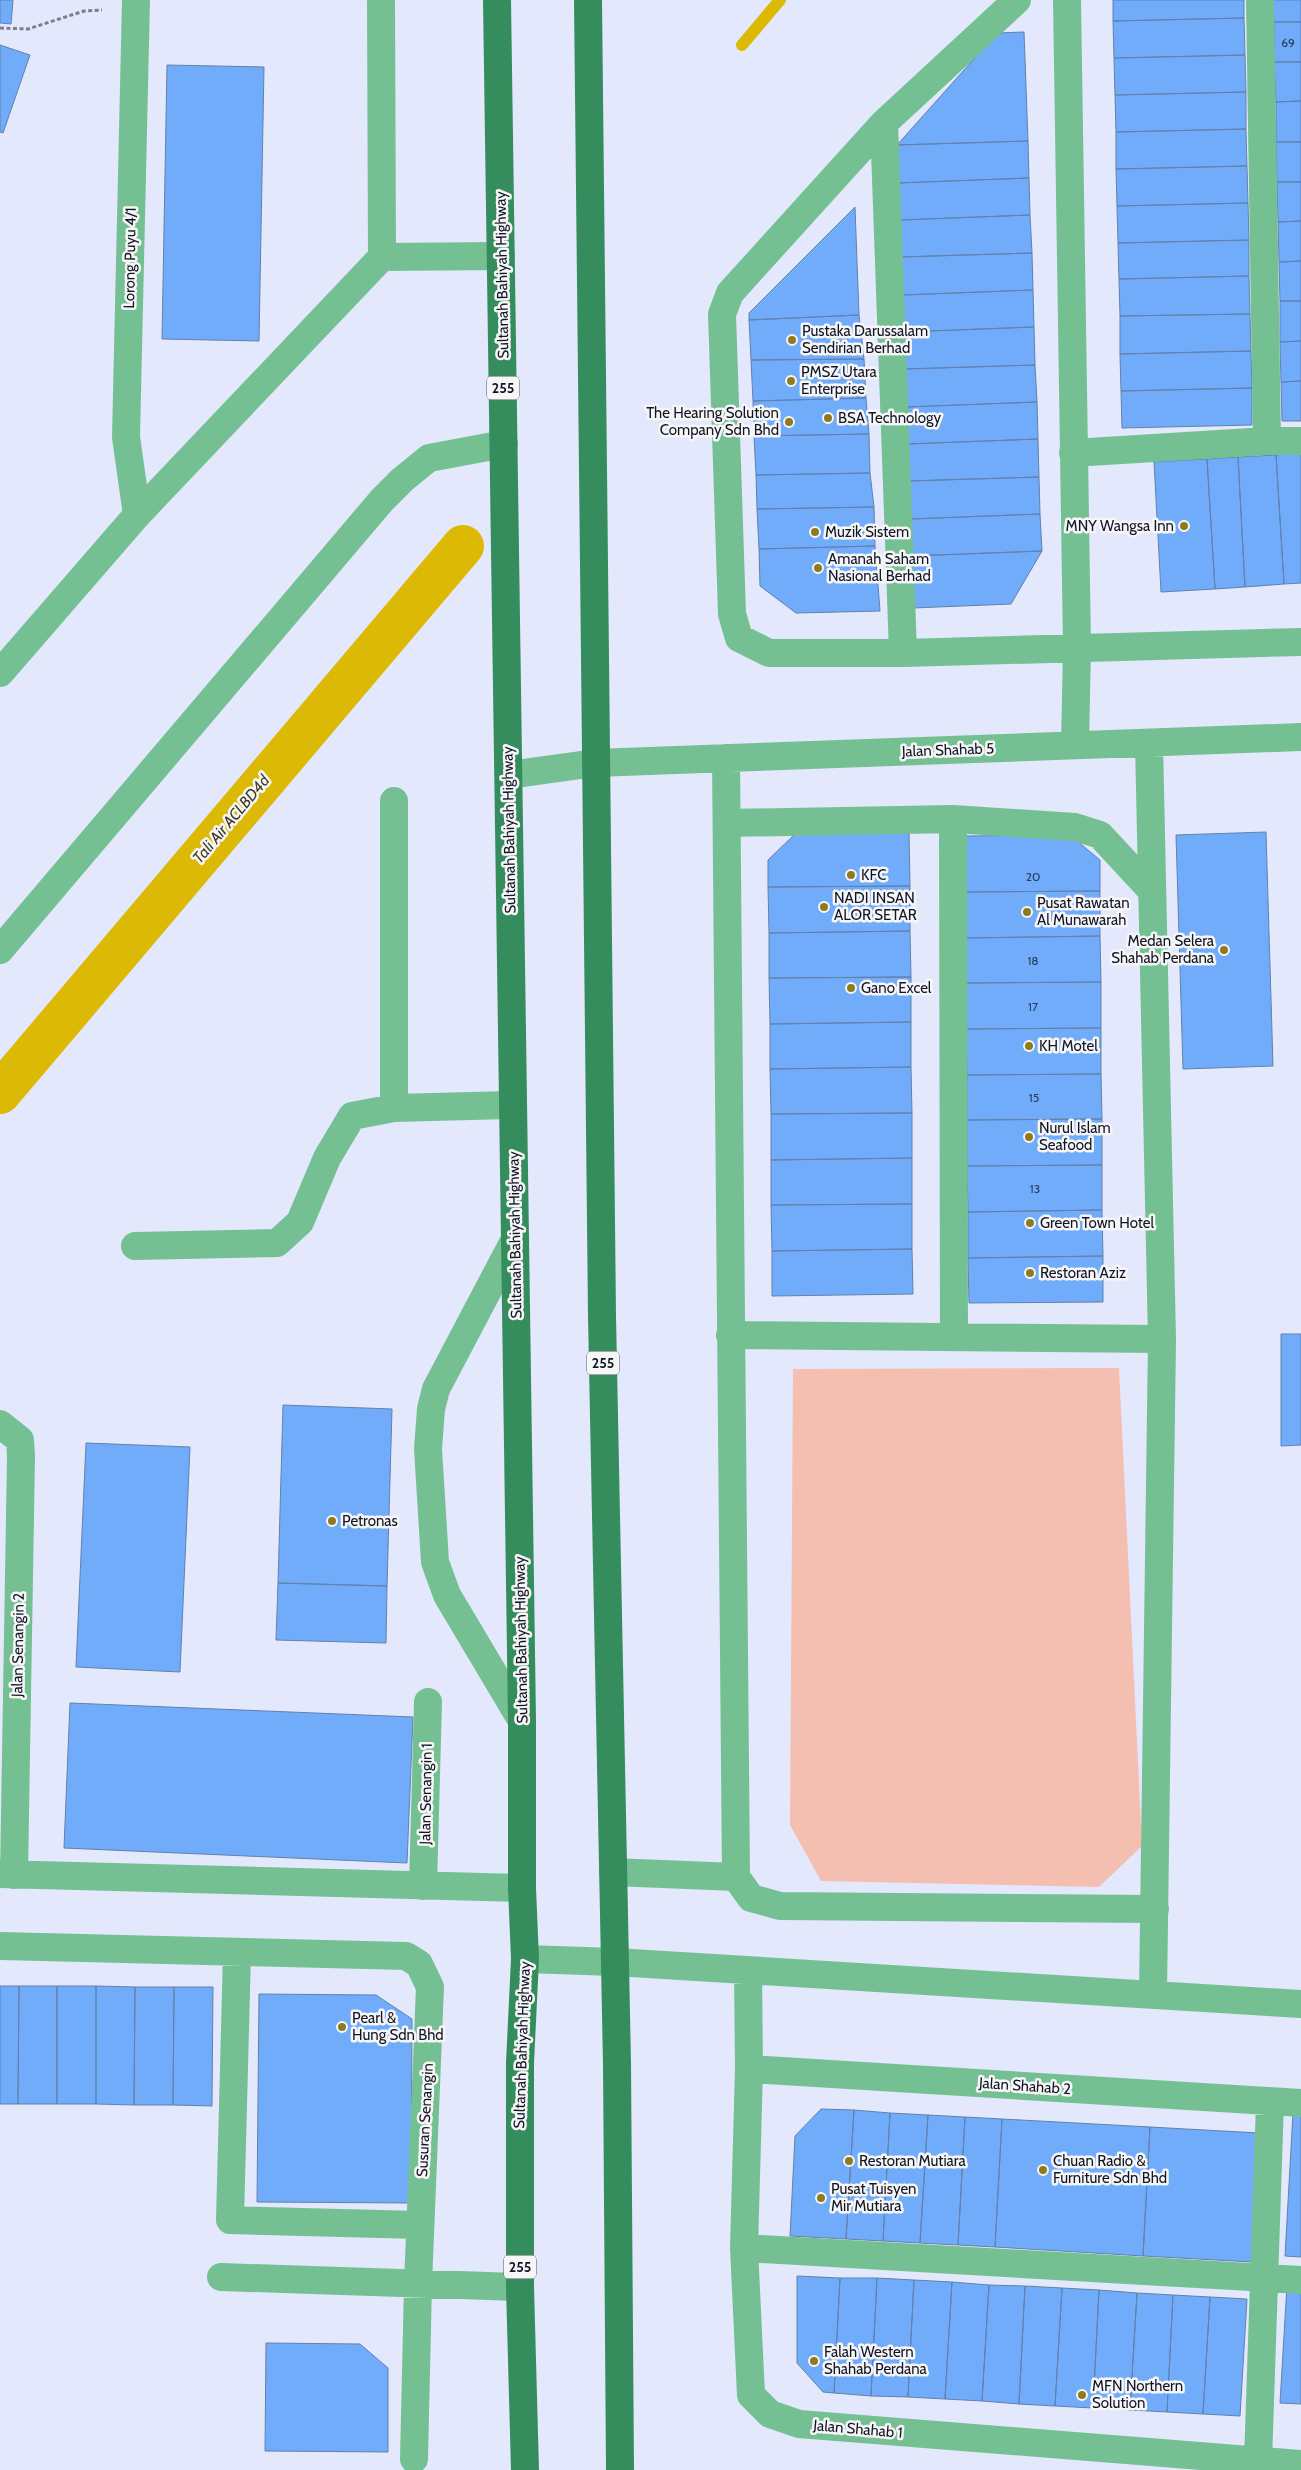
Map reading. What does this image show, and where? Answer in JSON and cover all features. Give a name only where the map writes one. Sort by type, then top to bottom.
[{"type":"main road","name":"Sultanah Bahiyah Highway","points":[[498,0],[522,1721],[522,1888],[525,1960],[520,2063],[520,2287],[525,2470]]},
{"type":"main road","name":"255","points":[[588,0],[602,1326],[615,1962],[620,2470]]},
{"type":"street","points":[[0,673],[137,515],[382,257],[381,0]]},
{"type":"street","points":[[1017,0],[884,123],[753,265],[730,293],[722,314],[732,614],[739,638],[768,653],[903,653],[1301,642]]},
{"type":"street","points":[[1067,0],[1077,647],[1076,745]]},
{"type":"street","points":[[1260,0],[1267,440]]},
{"type":"street","name":"Lorong Puyu 4/1","points":[[136,4],[126,438],[137,515]]},
{"type":"street","points":[[884,123],[903,653]]},
{"type":"street","points":[[382,257],[501,256]]},
{"type":"street","points":[[1073,452],[1267,440],[1301,441]]},
{"type":"street","points":[[0,950],[382,500],[402,480],[429,458],[504,444]]},
{"type":"street","name":"Jalan Shahab 5","points":[[508,775],[595,763],[1301,736]]},
{"type":"street","points":[[1149,742],[1162,1339],[1154,1995]]},
{"type":"street","points":[[726,758],[736,1877],[751,1898],[780,1906],[1155,1909]]},
{"type":"street","points":[[394,801],[394,1108]]},
{"type":"street","points":[[727,823],[953,819],[1075,827],[1100,835],[1152,892]]},
{"type":"street","points":[[953,819],[954,1337]]},
{"type":"street","points":[[135,1246],[277,1244],[300,1222],[327,1158],[352,1116],[394,1108],[513,1104]]},
{"type":"street","points":[[515,1239],[436,1389],[431,1409],[428,1449],[435,1562],[447,1595],[522,1721]]},
{"type":"street","points":[[730,1335],[1162,1339]]},
{"type":"street","name":"Jalan Senangin 2","points":[[0,1424],[20,1440],[21,1456],[7,1874]]},
{"type":"street","name":"Jalan Senangin 1","points":[[423,1886],[428,1702]]},
{"type":"street","points":[[613,1872],[736,1877]]},
{"type":"street","points":[[7,1874],[522,1888]]},
{"type":"street","name":"Susuran Senangin","points":[[0,1946],[406,1956],[419,1964],[430,1987],[420,2225],[414,2459]]},
{"type":"street","points":[[236,1953],[230,2220],[420,2225]]},
{"type":"street","points":[[525,1960],[615,1962],[1301,2004]]},
{"type":"street","name":"Jalan Shahab 1","points":[[748,1970],[749,2069],[744,2248],[751,2395],[770,2414],[799,2424],[1301,2464]]},
{"type":"street","name":"Jalan Shahab 2","points":[[749,2069],[1301,2103]]},
{"type":"street","points":[[1258,2462],[1270,2102]]},
{"type":"street","points":[[744,2248],[1301,2280]]},
{"type":"street","points":[[221,2277],[520,2287]]},
{"type":"path","points":[[0,28],[28,29],[84,11],[136,4]]},
{"type":"shaded area","points":[[1119,1368],[1142,1846],[1099,1887],[821,1881],[790,1825],[793,1369]]},
{"type":"building","points":[[0,0],[13,0],[11,24],[0,23]]},
{"type":"building","points":[[1113,0],[1244,0],[1244,18],[1113,21]]},
{"type":"building","points":[[1273,0],[1301,0],[1301,22],[1274,22]]},
{"type":"building","points":[[1244,18],[1245,55],[1114,58],[1113,21]]},
{"type":"building","points":[[1274,22],[1301,22],[1301,62],[1274,62]]},
{"type":"building","points":[[1024,32],[1028,141],[897,145],[997,33]]},
{"type":"building","points":[[0,45],[30,55],[3,133],[0,132]]},
{"type":"building","points":[[1245,55],[1246,92],[1115,95],[1114,58]]},
{"type":"building","points":[[1274,62],[1301,62],[1301,101],[1276,102]]},
{"type":"building","points":[[167,65],[264,67],[259,341],[162,339]]},
{"type":"building","points":[[1246,92],[1246,129],[1116,132],[1115,95]]},
{"type":"building","points":[[1301,101],[1301,142],[1276,142],[1276,102]]},
{"type":"building","points":[[1246,129],[1247,166],[1116,169],[1116,132]]},
{"type":"building","points":[[1028,141],[1029,178],[898,183],[897,145]]},
{"type":"building","points":[[1276,142],[1301,142],[1301,182],[1277,182]]},
{"type":"building","points":[[1247,166],[1248,203],[1117,206],[1116,169]]},
{"type":"building","points":[[1029,178],[1030,215],[900,220],[898,183]]},
{"type":"building","points":[[1277,182],[1301,182],[1301,221],[1278,222]]},
{"type":"building","points":[[1248,203],[1249,240],[1118,243],[1117,206]]},
{"type":"building","points":[[855,207],[859,315],[749,320],[749,313]]},
{"type":"building","points":[[1030,215],[1032,253],[900,257],[900,220]]},
{"type":"building","points":[[1301,221],[1301,261],[1279,262],[1278,222]]},
{"type":"building","points":[[1249,240],[1249,276],[1119,279],[1118,243]]},
{"type":"building","points":[[1032,253],[1033,290],[902,295],[900,257]]},
{"type":"building","points":[[1301,261],[1301,301],[1280,301],[1279,262]]},
{"type":"building","points":[[1249,276],[1250,314],[1120,316],[1119,279]]},
{"type":"building","points":[[1033,290],[1034,327],[903,332],[902,295]]},
{"type":"building","points":[[1280,301],[1301,301],[1301,341],[1280,342]]},
{"type":"building","points":[[1250,314],[1251,351],[1120,354],[1120,316]]},
{"type":"building","points":[[859,315],[864,359],[751,360],[749,320]]},
{"type":"building","points":[[1034,327],[1035,365],[905,369],[903,332]]},
{"type":"building","points":[[1301,341],[1301,381],[1281,382],[1280,342]]},
{"type":"building","points":[[1251,351],[1252,388],[1121,391],[1120,354]]},
{"type":"building","points":[[864,359],[866,398],[753,401],[751,360]]},
{"type":"building","points":[[1035,365],[1037,402],[906,407],[905,369]]},
{"type":"building","points":[[1301,381],[1301,421],[1282,421],[1281,382]]},
{"type":"building","points":[[1252,388],[1252,425],[1122,428],[1121,391]]},
{"type":"building","points":[[866,398],[869,434],[754,436],[753,401]]},
{"type":"building","points":[[1037,402],[1038,439],[907,444],[906,407]]},
{"type":"building","points":[[869,434],[870,473],[756,475],[754,436]]},
{"type":"building","points":[[1038,439],[1039,477],[908,481],[907,444]]},
{"type":"building","points":[[1301,453],[1301,583],[1284,584],[1276,455]]},
{"type":"building","points":[[1276,455],[1284,584],[1245,587],[1238,457]]},
{"type":"building","points":[[1238,457],[1245,587],[1215,589],[1207,459]]},
{"type":"building","name":"MNY Wangsa Inn","points":[[1207,459],[1215,589],[1161,592],[1154,462]]},
{"type":"building","points":[[870,473],[874,507],[757,509],[756,475]]},
{"type":"building","points":[[1039,477],[1040,514],[910,519],[908,481]]},
{"type":"building","points":[[874,507],[875,546],[759,549],[757,509]]},
{"type":"building","points":[[1040,514],[1042,551],[911,556],[910,519]]},
{"type":"building","name":"Amanah Saham Nasional Berhad","points":[[875,546],[880,611],[796,613],[760,586],[759,549]]},
{"type":"building","points":[[1042,551],[1011,604],[913,608],[911,556]]},
{"type":"building","points":[[909,832],[910,886],[768,887],[768,860],[795,834]]},
{"type":"building","name":"Medan Selera Shahab Perdana","points":[[1266,832],[1273,1066],[1183,1069],[1176,835]]},
{"type":"building","points":[[1070,835],[1100,860],[1100,891],[966,892],[965,836]]},
{"type":"building","points":[[910,886],[910,931],[769,933],[768,887]]},
{"type":"building","points":[[1100,891],[1100,936],[966,938],[966,892]]},
{"type":"building","points":[[910,931],[911,977],[769,978],[769,933]]},
{"type":"building","points":[[1100,936],[1101,982],[966,983],[966,938]]},
{"type":"building","points":[[911,977],[911,1022],[770,1024],[769,978]]},
{"type":"building","points":[[1101,982],[1101,1028],[966,1029],[966,983]]},
{"type":"building","points":[[911,1022],[911,1067],[770,1069],[770,1024]]},
{"type":"building","points":[[1101,1028],[1101,1074],[967,1075],[966,1029]]},
{"type":"building","points":[[911,1067],[912,1113],[771,1114],[770,1069]]},
{"type":"building","points":[[1101,1074],[1102,1119],[967,1120],[967,1075]]},
{"type":"building","points":[[912,1113],[912,1158],[771,1160],[771,1114]]},
{"type":"building","points":[[1102,1119],[1102,1165],[967,1166],[967,1120]]},
{"type":"building","points":[[912,1158],[912,1204],[771,1205],[771,1160]]},
{"type":"building","points":[[1102,1165],[1102,1210],[968,1212],[967,1166]]},
{"type":"building","points":[[912,1204],[912,1249],[772,1251],[771,1205]]},
{"type":"building","points":[[1102,1210],[1103,1256],[968,1258],[968,1212]]},
{"type":"building","points":[[912,1249],[913,1294],[772,1296],[772,1251]]},
{"type":"building","points":[[1103,1256],[1103,1302],[969,1303],[968,1258]]},
{"type":"building","points":[[1281,1334],[1301,1334],[1301,1445],[1281,1446]]},
{"type":"building","points":[[283,1405],[392,1409],[387,1586],[278,1583]]},
{"type":"building","points":[[86,1443],[190,1447],[180,1672],[76,1667]]},
{"type":"building","points":[[278,1583],[387,1586],[386,1643],[276,1640]]},
{"type":"building","points":[[70,1703],[413,1717],[407,1863],[64,1848]]},
{"type":"building","points":[[0,1986],[19,1986],[18,2104],[0,2104]]},
{"type":"building","points":[[19,1986],[57,1986],[57,2104],[18,2104]]},
{"type":"building","points":[[57,1986],[96,1986],[96,2104],[57,2104]]},
{"type":"building","points":[[96,1986],[135,1987],[134,2105],[96,2104]]},
{"type":"building","points":[[135,1987],[174,1987],[173,2105],[134,2105]]},
{"type":"building","points":[[174,1987],[213,1987],[212,2106],[173,2105]]},
{"type":"building","points":[[259,1994],[376,1995],[412,2019],[411,2203],[257,2202]]},
{"type":"building","points":[[821,2109],[854,2110],[846,2239],[790,2236],[795,2136]]},
{"type":"building","points":[[854,2110],[890,2113],[883,2241],[846,2239]]},
{"type":"building","points":[[890,2113],[928,2115],[920,2243],[883,2241]]},
{"type":"building","points":[[1293,2113],[1301,2114],[1301,2257],[1285,2256]]},
{"type":"building","points":[[928,2115],[965,2117],[958,2245],[920,2243]]},
{"type":"building","points":[[965,2117],[1002,2119],[995,2247],[958,2245]]},
{"type":"building","points":[[1002,2119],[1150,2127],[1143,2256],[995,2247]]},
{"type":"building","points":[[1150,2127],[1259,2133],[1252,2262],[1143,2256]]},
{"type":"building","points":[[797,2276],[840,2278],[834,2393],[823,2392],[797,2363]]},
{"type":"building","points":[[840,2278],[877,2278],[871,2396],[834,2393]]},
{"type":"building","points":[[877,2278],[914,2280],[908,2397],[871,2396]]},
{"type":"building","points":[[914,2280],[952,2282],[945,2399],[908,2397]]},
{"type":"building","points":[[952,2282],[989,2285],[982,2401],[945,2399]]},
{"type":"building","points":[[989,2285],[1025,2286],[1019,2404],[982,2401]]},
{"type":"building","points":[[1287,2285],[1301,2286],[1301,2404],[1280,2403]]},
{"type":"building","points":[[1025,2286],[1062,2288],[1055,2406],[1019,2404]]},
{"type":"building","points":[[1062,2288],[1099,2290],[1093,2408],[1055,2406]]},
{"type":"building","points":[[1099,2290],[1137,2293],[1130,2410],[1093,2408]]},
{"type":"building","points":[[1137,2293],[1173,2295],[1167,2412],[1130,2410]]},
{"type":"building","points":[[1173,2295],[1210,2297],[1203,2414],[1167,2412]]},
{"type":"building","points":[[1210,2297],[1247,2299],[1240,2416],[1203,2414]]},
{"type":"building","points":[[266,2343],[360,2344],[388,2368],[388,2452],[265,2451]]},
{"type":"waterway","points":[[742,45],[780,0]]},
{"type":"waterway","name":"Tali Air ACLBD4d","points":[[0,1093],[463,546]]},
{"type":"place","name":"Pustaka Darussalam Sendirian Berhad","points":[[792,340]]},
{"type":"place","name":"PMSZ Utara Enterprise","points":[[791,381]]},
{"type":"place","name":"BSA Technology","points":[[828,418]]},
{"type":"place","name":"The Hearing Solution Company Sdn Bhd","points":[[789,422]]},
{"type":"place","name":"MNY Wangsa Inn","points":[[1184,526]]},
{"type":"place","name":"Muzik Sistem","points":[[815,532]]},
{"type":"place","name":"Amanah Saham Nasional Berhad","points":[[818,568]]},
{"type":"place","name":"KFC","points":[[851,875]]},
{"type":"place","name":"NADI INSAN ALOR SETAR","points":[[824,907]]},
{"type":"place","name":"Pusat Rawatan Al Munawarah","points":[[1027,912]]},
{"type":"place","name":"Medan Selera Shahab Perdana","points":[[1224,950]]},
{"type":"place","name":"Gano Excel","points":[[851,988]]},
{"type":"place","name":"KH Motel","points":[[1029,1046]]},
{"type":"place","name":"Nurul Islam Seafood","points":[[1029,1137]]},
{"type":"place","name":"Green Town Hotel","points":[[1030,1223]]},
{"type":"place","name":"Restoran Aziz","points":[[1030,1273]]},
{"type":"place","name":"Petronas","points":[[332,1521]]},
{"type":"place","name":"Pearl & Hung Sdn Bhd","points":[[342,2027]]},
{"type":"place","name":"Restoran Mutiara","points":[[849,2161]]},
{"type":"place","name":"Chuan Radio & Furniture Sdn Bhd","points":[[1043,2170]]},
{"type":"place","name":"Pusat Tuisyen Mir Mutiara","points":[[821,2198]]},
{"type":"place","name":"Falah Western Shahab Perdana","points":[[814,2361]]},
{"type":"place","name":"MFN Northern Solution","points":[[1082,2395]]}]
